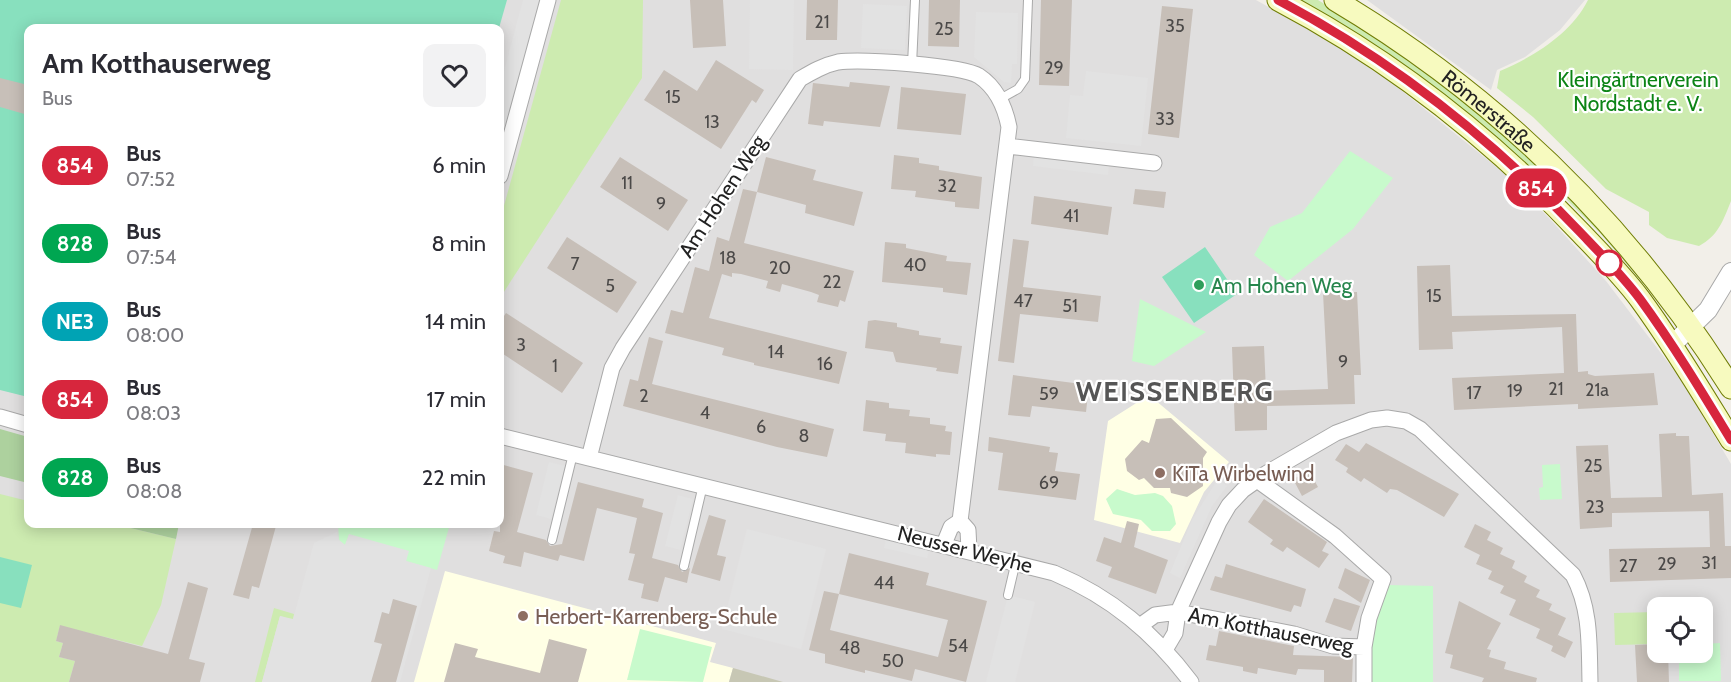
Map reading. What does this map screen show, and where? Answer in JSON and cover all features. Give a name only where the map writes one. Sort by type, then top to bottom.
[{"type":"main road","name":"Römerstraße","points":[[1278,0],[1344,37],[1401,75],[1500,154],[1559,210],[1640,299],[1731,440]]},
{"type":"main road","name":"Römerstraße","points":[[1335,0],[1421,56],[1493,110],[1569,181],[1631,247],[1691,327],[1731,388]]},
{"type":"street","points":[[504,161],[548,0]]},
{"type":"street","name":"Am Hohen Weg","points":[[589,458],[612,368],[623,348],[800,79],[816,69],[839,62],[912,65],[970,72],[988,83],[1000,99]]},
{"type":"street","points":[[969,550],[968,530],[960,521],[1007,146],[1007,118],[1000,99]]},
{"type":"street","points":[[1007,146],[1154,163]]},
{"type":"street","points":[[1671,346],[1718,296],[1731,272]]},
{"type":"street","points":[[0,417],[24,424]]},
{"type":"street","name":"Am Kotthauserweg","points":[[1166,650],[1175,633],[1178,612],[1229,505],[1257,480],[1336,433],[1371,420],[1387,418],[1406,421],[1420,429],[1573,575],[1583,595],[1588,615],[1590,682]]},
{"type":"street","name":"Neusser Weyhe","points":[[504,437],[1016,561],[1072,580],[1102,597],[1141,625],[1166,650],[1191,682]]},
{"type":"street","name":"Am Kotthauserweg","points":[[1257,480],[1335,536],[1383,579],[1369,618],[1364,647],[1364,682]]},
{"type":"street","points":[[944,544],[951,527],[960,521]]},
{"type":"street","name":"Am Kotthauserweg","points":[[1141,625],[1155,615],[1178,612],[1294,634],[1333,646],[1364,647]]},
{"type":"lane","points":[[912,65],[915,0]]},
{"type":"lane","points":[[1000,99],[1018,89],[1025,79],[1028,0]]},
{"type":"lane","points":[[552,540],[573,454]]},
{"type":"lane","points":[[684,566],[703,485]]},
{"type":"lane","points":[[1008,595],[1016,561]]},
{"type":"shaded area","points":[[0,0],[1256,0],[1339,47],[1396,86],[1504,173],[1549,218],[1606,281],[1683,382],[1731,464],[1731,682],[0,682]]},
{"type":"shaded area","points":[[523,0],[539,0],[504,132],[504,71]]},
{"type":"shaded area","points":[[750,0],[794,0],[793,70],[749,69]]},
{"type":"shaded area","points":[[1367,0],[1585,0],[1560,30],[1525,57],[1497,70],[1491,90]]},
{"type":"shaded area","points":[[863,4],[907,6],[905,50],[861,48]]},
{"type":"shaded area","points":[[976,12],[1018,13],[1017,64],[1012,64],[1011,83],[1004,82],[974,57]]},
{"type":"shaded area","points":[[1086,71],[1148,78],[1141,146],[1066,138],[1070,95],[1083,96]]},
{"type":"shaded area","points":[[1034,155],[1109,163],[1108,175],[1033,166]]},
{"type":"shaded area","name":"KiTa Wirbelwind","points":[[1149,395],[1229,462],[1204,492],[1180,543],[1094,520],[1108,421]]},
{"type":"shaded area","points":[[549,462],[565,466],[551,519],[536,515]]},
{"type":"shaded area","points":[[1218,479],[1227,486],[1212,506],[1180,578],[1170,573],[1192,520]]},
{"type":"shaded area","points":[[678,495],[693,499],[680,550],[665,546]]},
{"type":"shaded area","points":[[747,529],[826,549],[801,649],[722,629]]},
{"type":"shaded area","points":[[337,532],[339,540],[345,545],[349,534],[409,551],[406,561],[431,568],[400,682],[262,682],[280,616],[293,619],[314,543]]},
{"type":"shaded area","points":[[887,535],[930,546],[927,558],[884,548]]},
{"type":"shaded area","name":"Herbert-Karrenberg-Schule","points":[[445,571],[716,643],[710,662],[733,668],[729,682],[414,682]]},
{"type":"shaded area","points":[[1008,595],[1035,602],[1015,682],[986,682]]},
{"type":"shaded area","points":[[733,668],[783,682],[729,682]]},
{"type":"green space","points":[[0,0],[507,0],[500,24],[24,24],[24,396],[0,390]]},
{"type":"green space","points":[[561,0],[643,0],[642,78],[504,292],[504,206]]},
{"type":"green space","points":[[1298,0],[1318,0],[1420,66],[1535,160],[1651,285],[1647,288],[1600,233],[1561,194]]},
{"type":"green space","name":"Kleingärtnerverein Nordstadt e. V.","points":[[1588,0],[1731,0],[1731,201],[1715,233],[1699,246],[1667,238],[1649,225],[1649,212],[1606,189],[1533,117],[1497,88],[1500,71],[1550,43],[1572,23]]},
{"type":"green space","name":"Am Hohen Weg","points":[[1350,151],[1393,178],[1353,229],[1288,281],[1254,255],[1270,227],[1302,213]]},
{"type":"green space","name":"Am Hohen Weg","points":[[1205,247],[1237,294],[1194,323],[1162,277]]},
{"type":"green space","points":[[1140,299],[1206,332],[1154,366],[1132,361]]},
{"type":"green space","points":[[0,429],[24,436],[24,482],[0,476]]},
{"type":"green space","points":[[1560,464],[1562,499],[1540,500],[1539,488],[1543,487],[1542,465]]},
{"type":"green space","points":[[1117,489],[1135,495],[1155,493],[1163,496],[1172,506],[1176,524],[1170,531],[1152,531],[1141,520],[1113,514],[1106,499]]},
{"type":"green space","points":[[0,494],[24,500],[24,528],[131,528],[176,539],[161,605],[142,646],[60,626],[56,641],[63,643],[59,657],[75,661],[69,682],[0,682]]},
{"type":"green space","points":[[131,528],[178,528],[176,539]]},
{"type":"green space","points":[[338,528],[449,528],[437,570],[406,561],[408,551],[349,535],[345,545],[339,540]]},
{"type":"green space","points":[[0,557],[32,565],[21,608],[0,603]]},
{"type":"green space","points":[[1388,585],[1433,586],[1433,682],[1369,682],[1369,642]]},
{"type":"green space","points":[[274,608],[294,614],[293,620],[280,616],[262,682],[255,682]]},
{"type":"green space","points":[[1647,612],[1647,644],[1615,645],[1614,613]]},
{"type":"green space","points":[[640,629],[712,647],[703,682],[627,680]]},
{"type":"green space","points":[[1713,643],[1720,643],[1721,681],[1679,681],[1679,663],[1713,663]]},
{"type":"building","points":[[690,0],[723,0],[726,46],[693,48]]},
{"type":"building","points":[[807,0],[838,0],[837,40],[806,40]]},
{"type":"building","points":[[929,0],[960,0],[959,47],[928,46]]},
{"type":"building","points":[[1041,0],[1072,0],[1069,86],[1039,85]]},
{"type":"building","points":[[1162,6],[1193,9],[1179,138],[1148,134]]},
{"type":"building","points":[[716,60],[764,90],[756,103],[752,100],[721,149],[644,100],[664,70],[697,91]]},
{"type":"building","points":[[0,78],[24,84],[24,114],[0,107]]},
{"type":"building","points":[[850,82],[890,86],[880,127],[824,121],[823,126],[808,124],[813,83],[849,87]]},
{"type":"building","points":[[901,87],[966,94],[961,135],[897,129]]},
{"type":"building","points":[[894,155],[919,158],[919,163],[939,166],[939,170],[982,177],[979,209],[955,207],[955,202],[915,197],[916,191],[891,189]]},
{"type":"building","points":[[620,157],[688,200],[668,231],[600,187]]},
{"type":"building","points":[[766,157],[816,170],[813,180],[863,192],[854,226],[805,213],[806,205],[757,192]]},
{"type":"building","points":[[743,189],[757,192],[744,243],[854,271],[845,302],[840,300],[838,307],[817,302],[819,295],[811,292],[782,284],[780,292],[766,288],[768,281],[741,274],[732,273],[732,277],[722,274],[709,318],[847,352],[839,384],[754,365],[754,363],[722,355],[724,348],[665,333],[671,310],[683,313],[695,267],[709,271],[717,237],[729,241]]},
{"type":"building","points":[[1135,189],[1166,192],[1164,208],[1133,204]]},
{"type":"building","points":[[1034,196],[1112,207],[1108,235],[1031,224]]},
{"type":"building","points":[[567,237],[637,282],[617,313],[547,268]]},
{"type":"building","points":[[1013,239],[1029,241],[1023,287],[1101,296],[1098,322],[1020,314],[1014,363],[998,361]]},
{"type":"building","points":[[885,242],[906,244],[906,248],[947,256],[946,261],[971,263],[967,295],[943,292],[943,288],[882,282]]},
{"type":"building","points":[[1450,265],[1452,316],[1576,314],[1578,372],[1588,371],[1588,374],[1595,376],[1654,373],[1658,405],[1578,409],[1578,404],[1454,410],[1452,378],[1564,373],[1562,327],[1452,332],[1453,349],[1419,350],[1417,266]]},
{"type":"building","points":[[1357,292],[1361,375],[1354,375],[1355,404],[1267,406],[1267,430],[1235,431],[1232,347],[1264,346],[1266,391],[1328,389],[1323,293]]},
{"type":"building","points":[[506,313],[583,363],[562,393],[504,355],[504,316]]},
{"type":"building","points":[[868,321],[897,323],[897,327],[919,331],[919,335],[941,338],[940,343],[962,346],[958,374],[936,371],[937,368],[896,362],[893,352],[865,348]]},
{"type":"building","points":[[649,337],[663,341],[652,384],[834,429],[827,457],[777,447],[623,406],[630,379],[638,381]]},
{"type":"building","points":[[1013,375],[1089,385],[1086,412],[1032,406],[1030,417],[1008,415]]},
{"type":"building","points":[[866,400],[889,403],[889,408],[910,410],[909,416],[930,418],[930,424],[946,426],[945,431],[952,432],[950,455],[936,454],[936,457],[905,453],[906,443],[885,441],[886,434],[863,431]]},
{"type":"building","points":[[1171,418],[1207,452],[1203,458],[1203,486],[1187,497],[1171,493],[1170,488],[1154,488],[1144,478],[1139,480],[1127,471],[1125,459],[1142,440],[1149,443],[1156,419]]},
{"type":"building","points":[[1676,433],[1676,436],[1689,436],[1692,495],[1723,493],[1725,546],[1731,546],[1731,578],[1610,582],[1609,549],[1710,547],[1709,511],[1612,513],[1612,527],[1580,529],[1576,446],[1608,445],[1611,498],[1662,497],[1659,434]]},
{"type":"building","points":[[989,437],[1050,447],[1049,452],[1058,453],[1055,471],[1080,474],[1076,500],[998,490],[1003,453],[988,451]]},
{"type":"building","points":[[1366,443],[1459,494],[1444,517],[1397,490],[1390,489],[1387,493],[1364,478],[1361,482],[1346,472],[1348,468],[1335,460],[1346,444],[1359,452]]},
{"type":"building","points":[[504,465],[533,473],[517,532],[546,540],[550,546],[562,544],[578,482],[644,499],[642,507],[663,513],[652,558],[678,565],[682,572],[690,568],[687,583],[665,577],[658,602],[641,598],[644,584],[628,580],[635,554],[629,553],[637,518],[597,508],[584,561],[560,555],[558,561],[524,552],[521,567],[503,563],[505,556],[489,551],[494,531],[500,532],[500,528],[504,528]]},
{"type":"building","points":[[1309,471],[1318,487],[1302,496],[1293,479]]},
{"type":"building","points":[[1264,499],[1327,542],[1322,551],[1329,554],[1319,568],[1287,547],[1283,552],[1270,544],[1273,540],[1248,522]]},
{"type":"building","points":[[709,515],[726,520],[717,555],[726,557],[720,581],[691,573]]},
{"type":"building","points":[[1127,521],[1139,524],[1134,547],[1168,560],[1156,594],[1108,577],[1112,567],[1096,561],[1104,537],[1121,543]]},
{"type":"building","points":[[1475,524],[1491,532],[1487,540],[1503,548],[1500,554],[1515,561],[1512,568],[1527,576],[1524,582],[1540,590],[1536,597],[1552,604],[1549,610],[1566,618],[1556,639],[1558,635],[1573,642],[1565,658],[1551,651],[1553,646],[1536,638],[1540,629],[1509,615],[1516,600],[1500,593],[1504,586],[1488,579],[1492,571],[1476,564],[1480,555],[1464,547]]},
{"type":"building","points":[[252,528],[275,528],[259,588],[252,586],[249,599],[233,595]]},
{"type":"building","points":[[849,553],[929,573],[926,585],[987,601],[966,682],[915,669],[912,681],[825,663],[825,654],[809,650],[824,591],[839,594]],"holes":[[[839,594],[948,620],[938,657],[830,630]]]},
{"type":"building","points":[[1226,564],[1306,589],[1301,607],[1294,605],[1291,612],[1210,590],[1215,576],[1222,578]]},
{"type":"building","points":[[1345,568],[1370,580],[1361,603],[1338,588]]},
{"type":"building","points":[[188,582],[208,588],[189,659],[205,663],[200,682],[69,682],[75,661],[59,657],[63,643],[56,641],[60,625],[168,654]]},
{"type":"building","points":[[1334,598],[1360,606],[1351,631],[1325,622]]},
{"type":"building","points":[[393,599],[417,606],[396,682],[371,682],[382,644],[374,642],[382,612],[389,614]]},
{"type":"building","points":[[1459,601],[1501,623],[1487,649],[1491,650],[1489,657],[1506,662],[1504,669],[1537,678],[1536,682],[1482,682],[1484,678],[1450,668],[1453,655],[1445,653]]},
{"type":"building","points":[[1219,631],[1294,646],[1293,655],[1353,657],[1352,682],[1324,682],[1324,670],[1298,669],[1296,675],[1258,668],[1257,674],[1243,671],[1243,667],[1206,660],[1209,645],[1216,646]]},
{"type":"building","points":[[549,639],[587,649],[578,682],[444,682],[455,643],[478,649],[475,657],[540,673]]},
{"type":"building","points":[[1647,644],[1647,663],[1668,663],[1669,682],[1637,682],[1635,645]]},
{"type":"bus line","name":"854","points":[[1278,0],[1344,37],[1401,75],[1500,154],[1559,210],[1640,299],[1731,440]]},
{"type":"place","name":"Am Hohen Weg","points":[[1199,285]]},
{"type":"place","name":"KiTa Wirbelwind","points":[[1160,473]]},
{"type":"place","name":"Herbert-Karrenberg-Schule","points":[[523,616]]},
{"type":"district","name":"WEISSENBERG","points":[[1175,391]]}]
